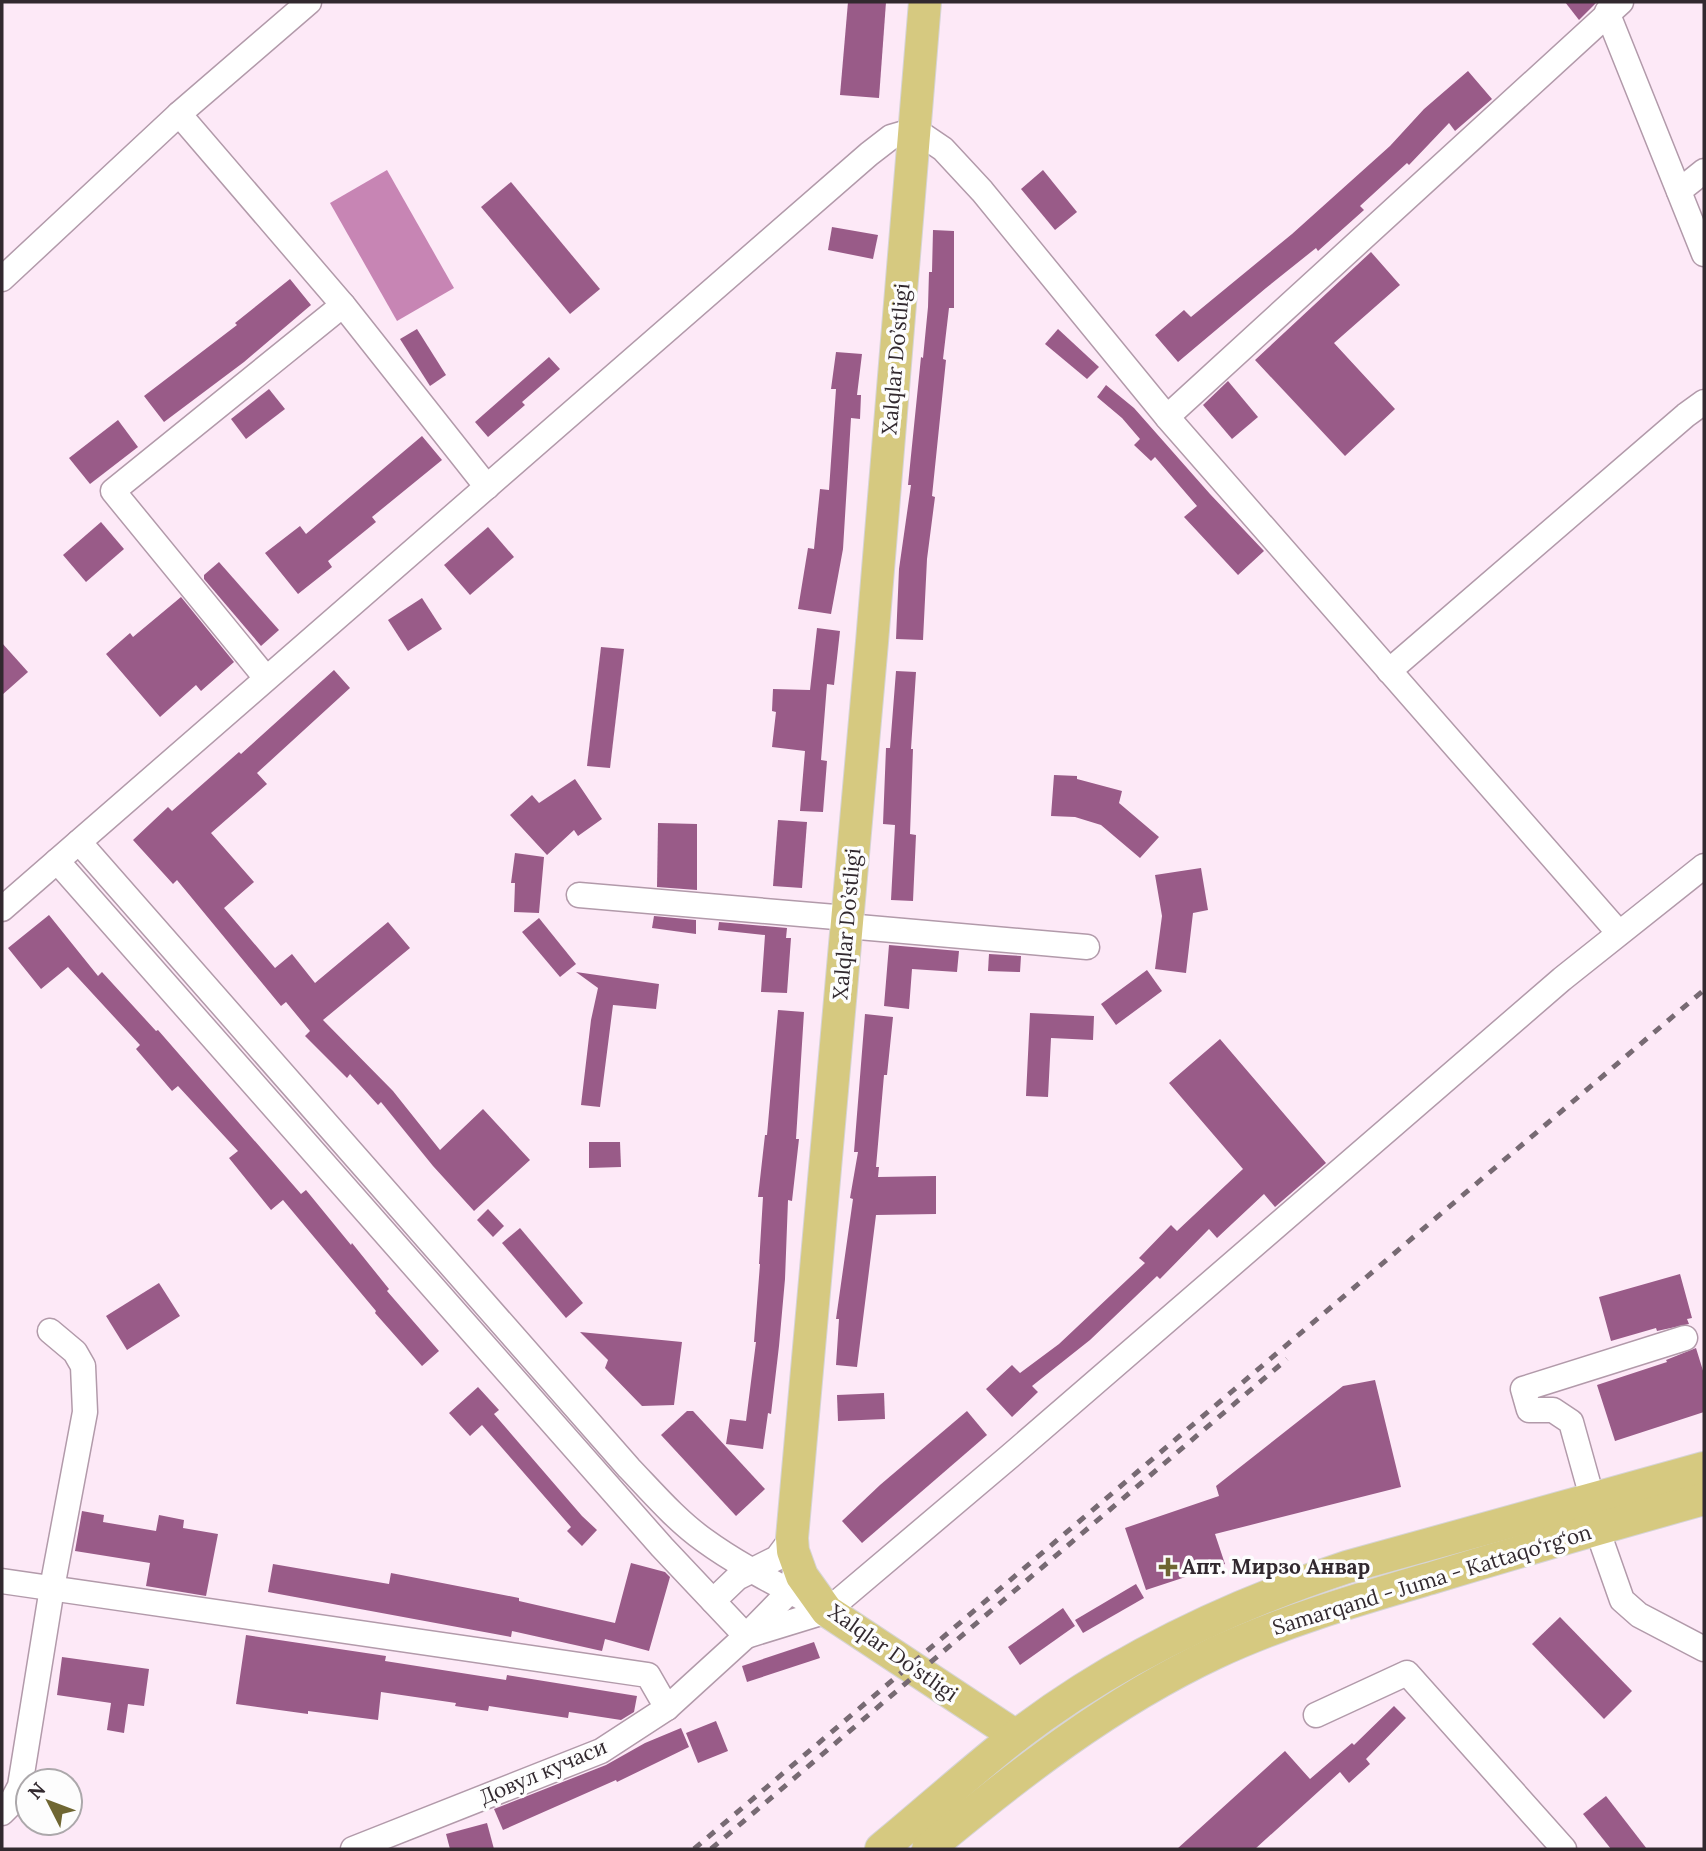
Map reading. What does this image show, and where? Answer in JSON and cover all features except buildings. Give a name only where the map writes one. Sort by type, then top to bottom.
[{"type":"main road","name":"Xalqlar Do’stligi","points":[[925,2],[793,1564],[827,1611],[1016,1736]]},
{"type":"main road","name":"Samarqand - Juma - Kattaqo‘rg‘on","points":[[928,1849],[1077,1732],[1214,1653],[1325,1610],[1595,1515],[1704,1468]]},
{"type":"main road","name":"Samarqand - Juma - Kattaqo‘rg‘on","points":[[881,1849],[1016,1736],[1067,1701],[1165,1642],[1252,1601],[1297,1583],[1397,1552],[1595,1515],[1704,1499]]},
{"type":"street","points":[[2,279],[180,114],[309,2]]},
{"type":"street","points":[[1167,417],[1614,7],[1704,254]]},
{"type":"street","points":[[180,114],[343,305],[487,487]]},
{"type":"street","points":[[2,909],[869,154],[891,137],[915,130],[943,149],[982,191],[1167,417],[1619,933]]},
{"type":"street","points":[[1679,191],[1704,171]]},
{"type":"street","points":[[265,678],[113,491],[343,305]]},
{"type":"street","points":[[1389,671],[1704,402]]},
{"type":"street","points":[[79,842],[629,1468],[676,1516],[702,1539],[753,1570],[793,1564]]},
{"type":"street","points":[[57,861],[746,1636],[827,1611],[1551,988],[1704,866]]},
{"type":"street","points":[[579,895],[1087,947]]},
{"type":"street","points":[[2,1813],[10,1805],[20,1786],[52,1588],[85,1412],[83,1366],[75,1352],[50,1331]]},
{"type":"street","points":[[1685,1338],[1523,1389],[1529,1410],[1553,1410],[1571,1422],[1595,1515],[1622,1600],[1639,1615],[1704,1649]]},
{"type":"street","points":[[713,1601],[737,1578],[777,1558],[793,1564]]},
{"type":"street","name":"Довул кучаси","points":[[353,1849],[601,1751],[667,1707],[746,1636],[793,1564]]},
{"type":"street","points":[[2,1581],[648,1675],[667,1707]]},
{"type":"street","points":[[1316,1715],[1407,1673],[1564,1849]]},
{"type":"shaded area","points":[[387,170],[454,288],[397,321],[330,203]]},
{"type":"railway","points":[[694,1849],[1704,990]]},
{"type":"railway","points":[[711,1849],[1287,1359]]},
{"type":"place","name":"Апт. Мирзо Анвар","points":[[1168,1567]]}]
